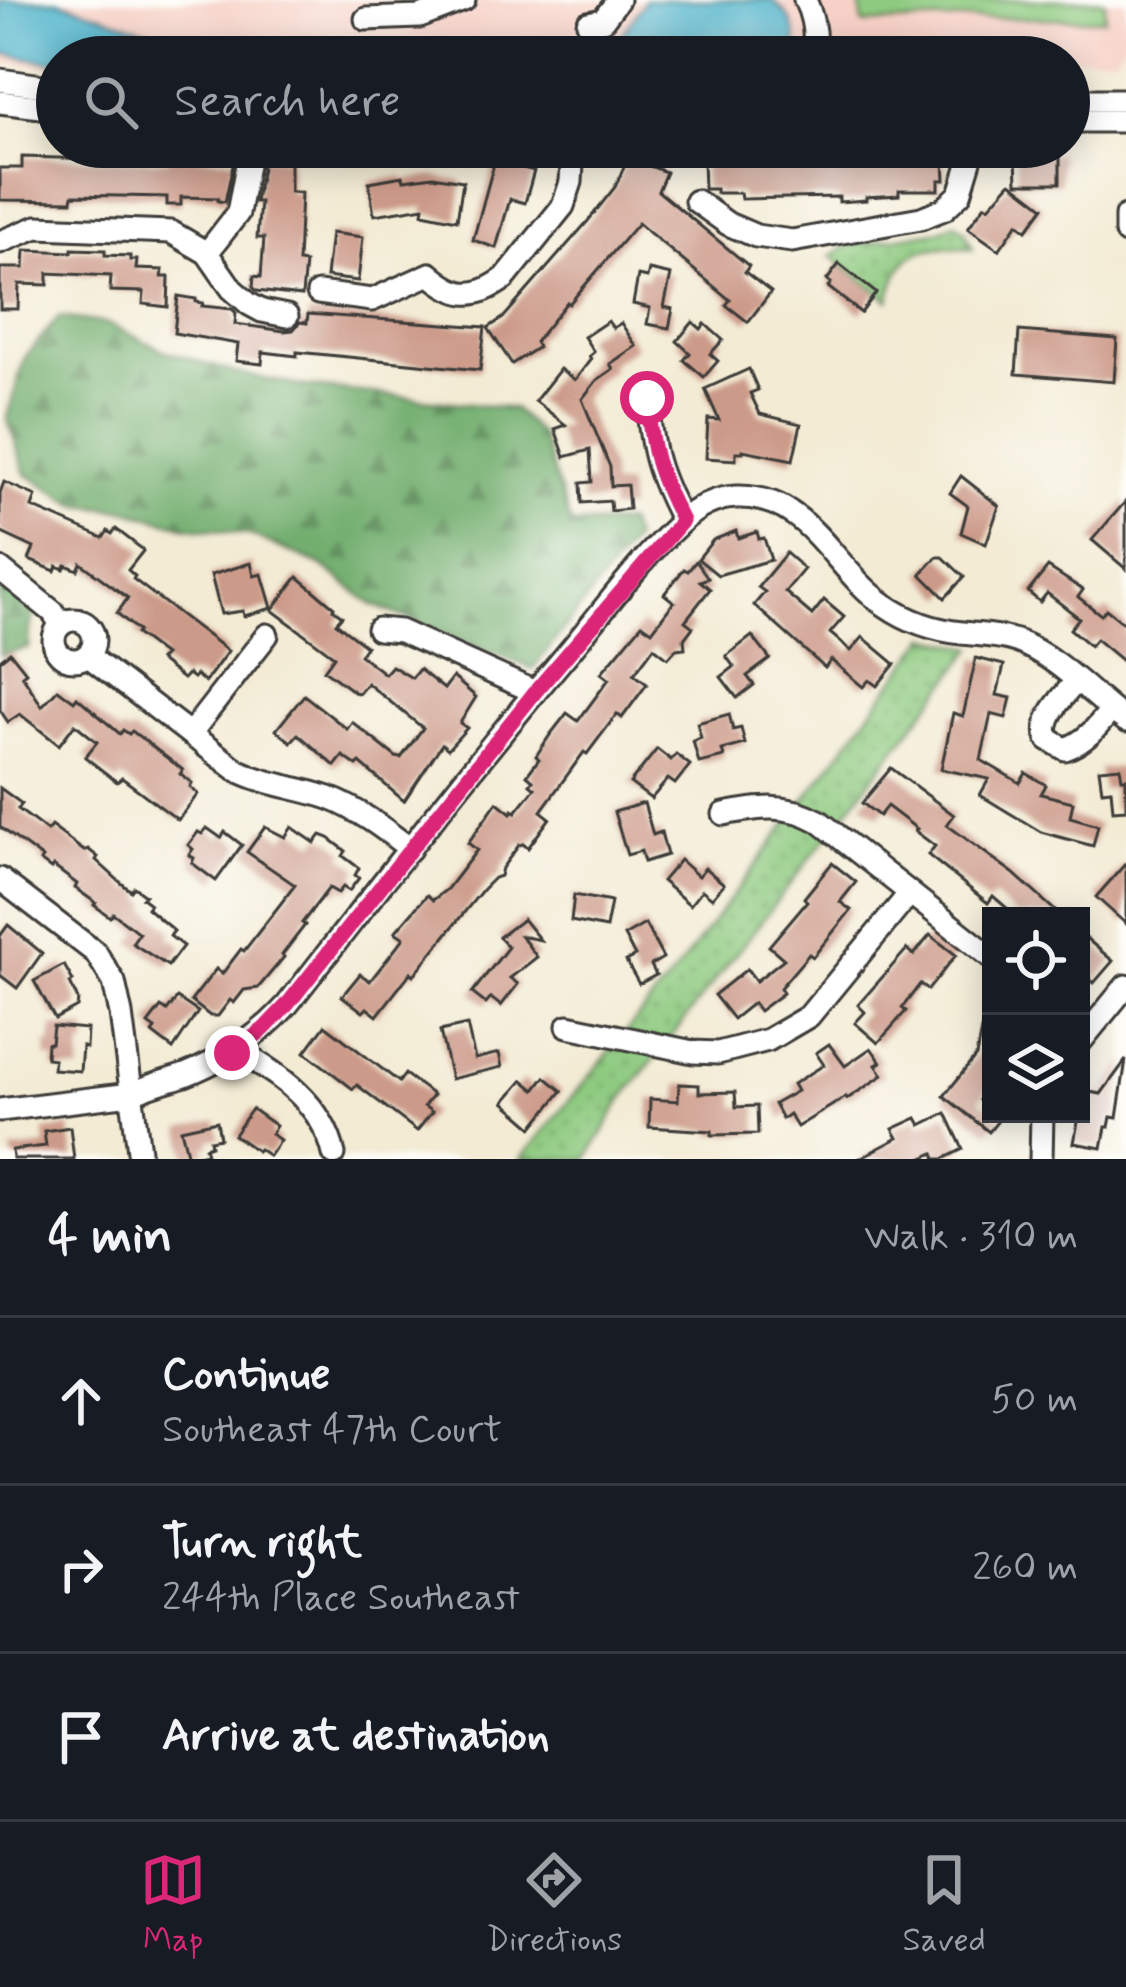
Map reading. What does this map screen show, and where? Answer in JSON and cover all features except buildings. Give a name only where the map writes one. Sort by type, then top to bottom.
[{"type":"street","points":[[365,19],[420,17],[464,0]]},
{"type":"street","points":[[588,23],[603,20],[618,0]]},
{"type":"street","points":[[805,0],[815,36]]},
{"type":"street","points":[[0,80],[36,85]]},
{"type":"street","points":[[0,102],[36,106]]},
{"type":"street","points":[[1090,107],[1124,119]]},
{"type":"street","points":[[1090,120],[1124,119]]},
{"type":"street","points":[[207,253],[238,213],[246,168]]},
{"type":"street","points":[[318,293],[372,299],[430,274],[460,295],[495,286],[562,206],[572,168]]},
{"type":"street","points":[[695,201],[756,236],[792,241],[921,218],[944,209],[960,194],[968,168]]},
{"type":"street","points":[[1126,216],[1126,232]]},
{"type":"street","points":[[0,242],[38,227],[170,232],[207,253],[232,290],[249,304],[287,316]]},
{"type":"street","points":[[647,398],[652,455],[682,521]]},
{"type":"street","points":[[0,1110],[131,1094],[198,1070],[264,1029],[535,692],[682,521],[701,507],[740,496],[781,505],[800,517],[865,591],[890,609],[944,631],[1010,639],[1031,647],[1076,681],[1119,716],[1065,749],[1048,740],[1044,730],[1047,718],[1076,681]]},
{"type":"street","points":[[0,569],[53,612],[61,625],[54,637],[61,656],[74,660],[87,655],[237,770],[329,798],[410,849]]},
{"type":"street","points":[[378,629],[400,632],[535,692]]},
{"type":"street","points":[[190,734],[267,635]]},
{"type":"street","points":[[724,814],[782,806],[802,811],[982,950]]},
{"type":"street","points":[[0,879],[104,962],[118,996],[140,1159]]},
{"type":"street","points":[[568,1026],[693,1052],[718,1053],[768,1040],[809,1016],[910,893]]},
{"type":"street","points":[[1090,1029],[1126,986]]},
{"type":"street","points":[[237,1050],[270,1069],[309,1104],[329,1134],[334,1157]]},
{"type":"street","points":[[1041,1159],[1042,1123]]},
{"type":"shaded area","points":[[0,0],[1126,0],[1126,42],[1114,57],[1090,57],[1090,36],[36,36],[36,66],[0,63]]},
{"type":"green space","points":[[859,0],[1105,0],[1105,19],[863,24]]},
{"type":"green space","points":[[955,223],[973,249],[928,249],[908,259],[889,300],[831,256],[847,246],[941,230]]},
{"type":"green space","points":[[59,317],[105,323],[166,351],[232,372],[296,385],[514,409],[541,436],[571,525],[627,523],[634,539],[533,669],[373,605],[321,565],[250,535],[78,505],[26,474],[7,417],[25,357]]},
{"type":"green space","points":[[0,579],[36,608],[29,648],[0,655]]},
{"type":"green space","points":[[927,637],[974,648],[622,1100],[587,1159],[521,1159],[674,974]]},
{"type":"water","points":[[0,0],[57,0],[164,36],[36,36],[36,59],[0,53]]},
{"type":"water","points":[[645,0],[772,0],[784,11],[796,36],[621,36]]},
{"type":"route","points":[[232,1053],[287,1005],[535,692],[682,521],[652,455],[647,398]]}]
